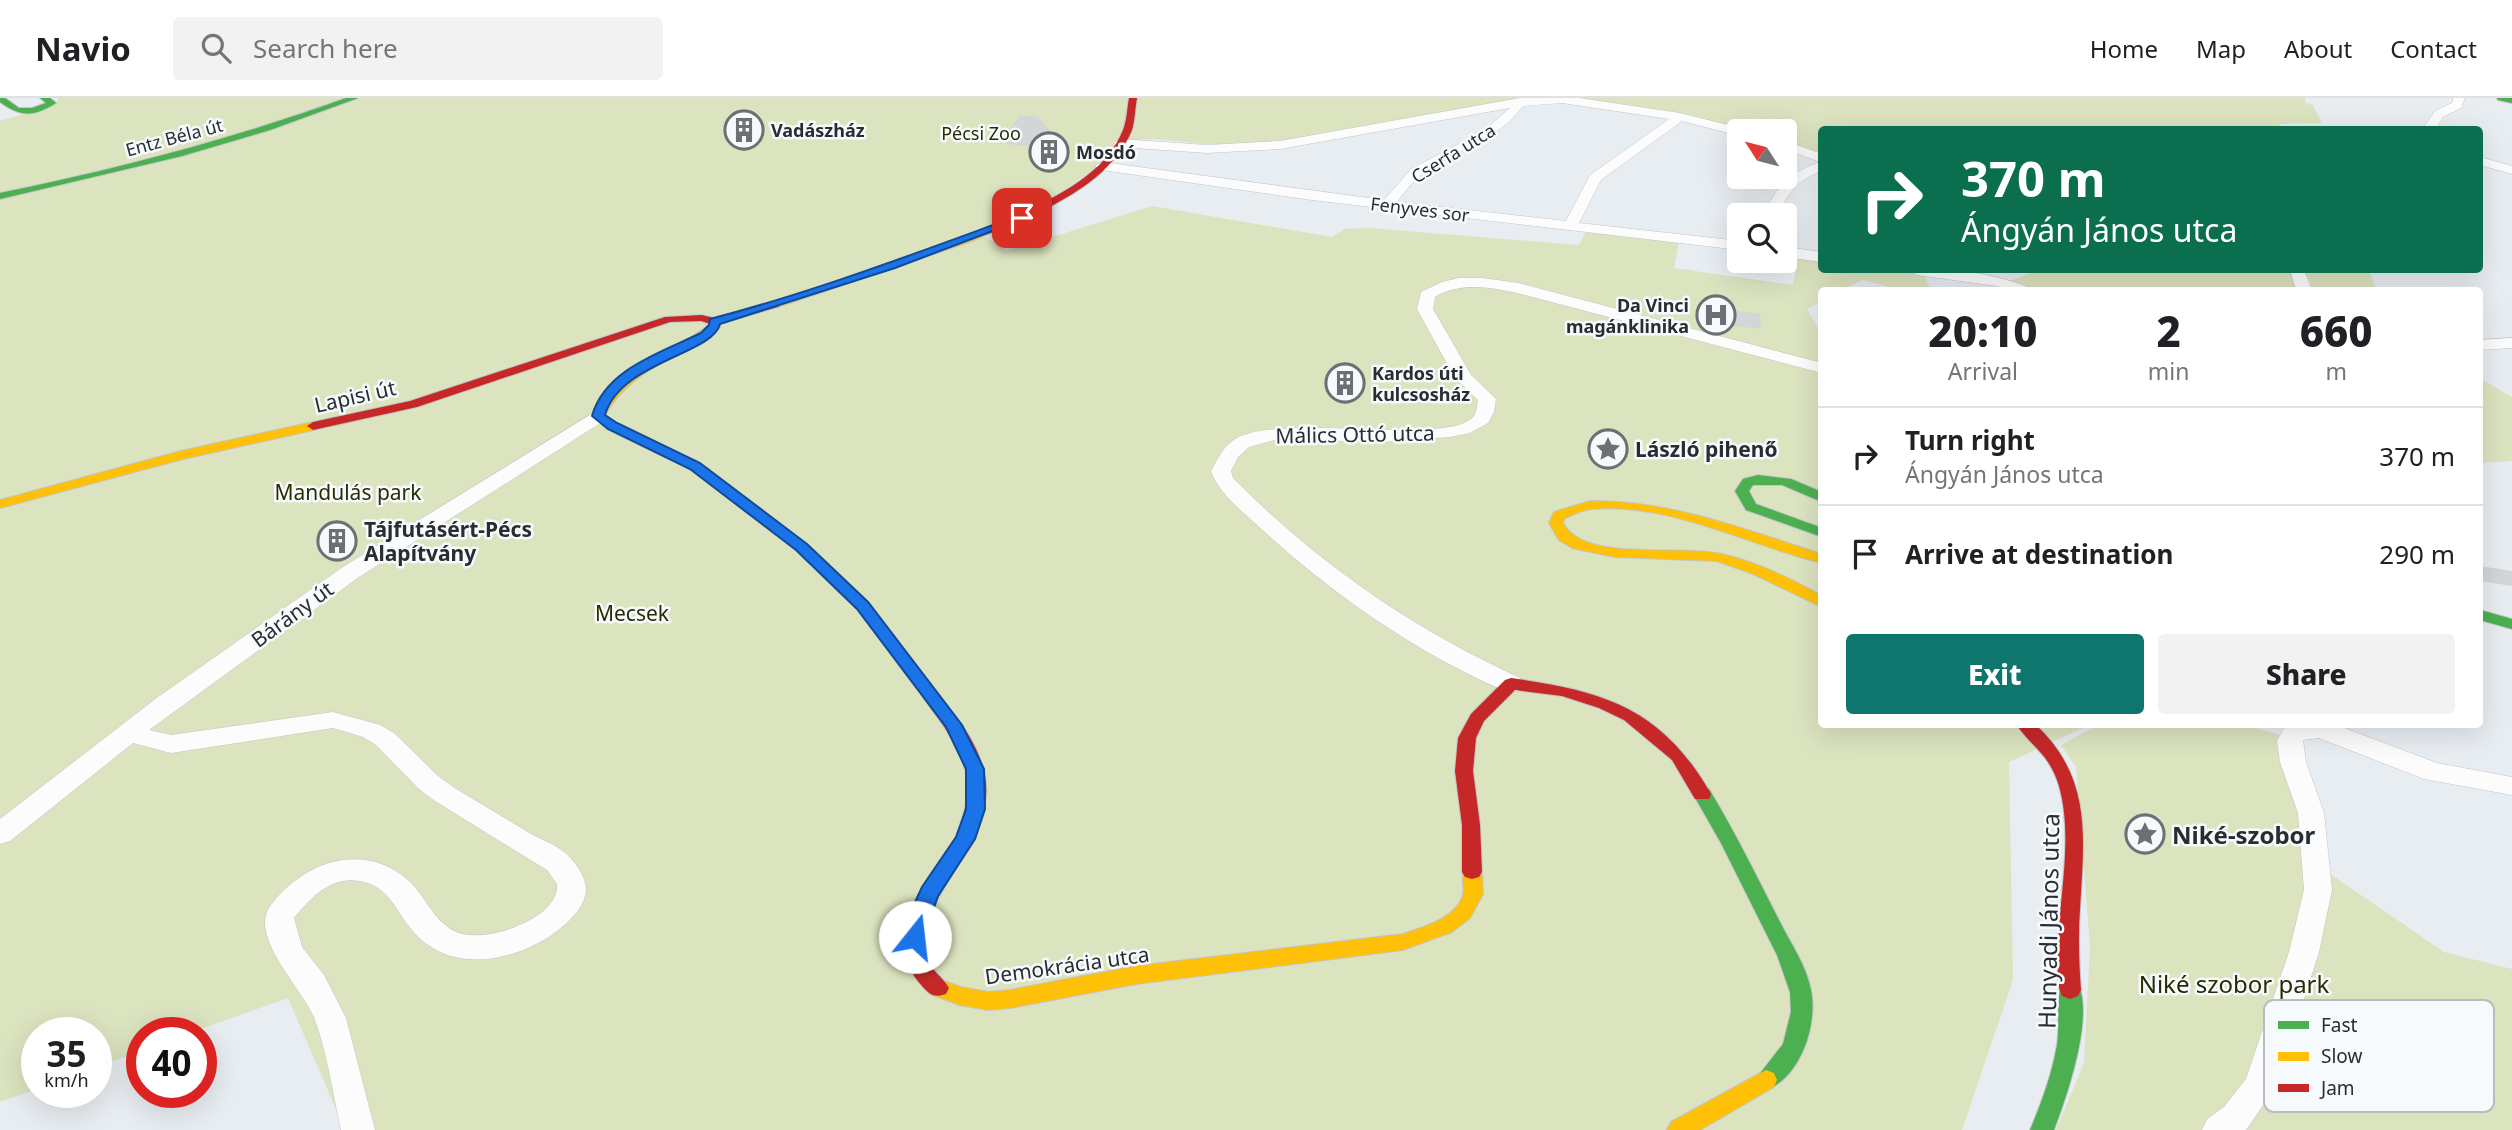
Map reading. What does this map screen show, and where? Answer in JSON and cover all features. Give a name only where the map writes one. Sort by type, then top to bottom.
[{"type":"street","points":[[0,98],[13,109],[22,111],[52,103],[44,98]]},
{"type":"street","name":"Entz Béla út","points":[[0,196],[111,174],[199,151],[289,123],[354,98]]},
{"type":"street","points":[[598,416],[617,384],[629,374],[705,335],[716,325],[714,322],[801,296],[1009,225],[1076,187],[1102,166],[1120,144],[1133,111],[1133,98]]},
{"type":"street","points":[[2431,126],[2439,114],[2457,105],[2459,98]]},
{"type":"street","points":[[2501,98],[2512,101]]},
{"type":"street","points":[[1120,144],[1207,149],[1280,145],[1520,102],[1562,99],[1680,117],[1727,129]]},
{"type":"street","name":"Cserfa utca","points":[[1387,205],[1415,173],[1494,130],[1515,111],[1520,102]]},
{"type":"street","points":[[1570,227],[1595,178],[1680,117]]},
{"type":"street","points":[[1797,150],[1818,157]]},
{"type":"street","points":[[2483,162],[2512,170]]},
{"type":"street","name":"Fenyves sor","points":[[1102,166],[1387,205],[1727,245]]},
{"type":"street","points":[[1775,203],[1785,187],[1798,175],[1818,168]]},
{"type":"street","points":[[1797,254],[1818,256]]},
{"type":"street","points":[[1948,273],[2000,282],[2013,287]]},
{"type":"street","name":"Málics Ottó utca","points":[[1511,684],[1399,625],[1326,575],[1224,480],[1221,471],[1228,454],[1243,443],[1271,435],[1415,435],[1453,431],[1480,420],[1485,413],[1487,398],[1464,378],[1424,304],[1429,293],[1453,284],[1476,282],[1518,288],[1818,367]]},
{"type":"street","name":"Lapisi út","points":[[0,504],[181,455],[413,404],[669,318],[702,318],[714,322]]},
{"type":"street","points":[[2483,345],[2512,343]]},
{"type":"street","name":"Demokrácia utca","points":[[598,416],[612,426],[695,466],[801,547],[863,606],[953,725],[975,769],[975,809],[965,839],[929,892],[919,915],[914,953],[923,971],[936,987],[960,996],[988,1001],[1010,999],[1136,975],[1403,942],[1445,927],[1462,913],[1473,895],[1471,825],[1464,771],[1467,738],[1477,718],[1511,684]]},
{"type":"street","name":"Bárány út","points":[[0,834],[128,733],[351,572],[598,416]]},
{"type":"street","points":[[1818,496],[1767,478],[1748,482],[1742,491],[1751,506],[1818,531]]},
{"type":"street","points":[[1818,558],[1702,523],[1624,506],[1605,504],[1576,507],[1559,515],[1556,523],[1563,535],[1583,547],[1618,552],[1684,550],[1708,554],[1749,568],[1818,601]]},
{"type":"street","points":[[2483,616],[2512,624]]},
{"type":"street","points":[[1511,684],[1563,691],[1605,704],[1630,716],[1678,756],[1720,821],[1792,967],[1802,999],[1796,1043],[1785,1062],[1770,1078],[1679,1130]]},
{"type":"street","points":[[128,733],[172,744],[333,720],[354,723],[386,738],[433,788],[556,862],[572,885],[572,895],[561,912],[537,930],[499,947],[481,950],[459,947],[440,938],[424,924],[398,887],[374,872],[349,869],[324,876],[300,890],[279,915],[280,928],[289,953],[313,984],[330,1018],[358,1130]]},
{"type":"street","name":"Hunyadi János utca","points":[[2029,728],[2059,759],[2069,785],[2073,809],[2068,948],[2072,989],[2070,1037],[2059,1092],[2042,1130]]},
{"type":"street","points":[[2288,1000],[2304,952],[2319,890],[2311,813],[2293,762],[2290,741],[2294,732],[2329,731],[2433,772],[2512,786]]},
{"type":"street","points":[[2219,1130],[2236,1118],[2260,1086],[2264,1074]]},
{"type":"green space","name":"Mecsek","points":[[58,98],[2305,98],[2306,103],[2313,105],[2322,123],[2279,124],[2280,126],[1818,126],[1818,157],[1797,150],[1797,119],[1727,119],[1727,129],[1562,99],[1247,148],[1156,139],[1117,141],[1100,166],[1009,225],[983,235],[1007,251],[1152,206],[1332,237],[1345,229],[1368,228],[1579,245],[1586,231],[1679,242],[1674,268],[1793,285],[1798,257],[1818,260],[1818,273],[1923,273],[1930,287],[1889,287],[1863,280],[1848,287],[1818,287],[1818,303],[1807,309],[1818,328],[1818,728],[2083,728],[2009,762],[2013,980],[1962,1130],[345,1130],[288,998],[217,1023],[217,1017],[126,1017],[126,1057],[112,1061],[112,1017],[21,1017],[21,1095],[0,1102],[0,121],[56,104]]},
{"type":"green space","points":[[2031,273],[2370,273],[2375,287],[2000,287],[1999,285]]},
{"type":"green space","points":[[2483,380],[2512,397],[2512,461],[2483,463]]},
{"type":"green space","name":"Niké szobor park","points":[[2092,728],[2255,728],[2278,734],[2323,869],[2444,952],[2512,969],[2512,1130],[2056,1130],[2084,1063],[2090,947],[2076,767],[2061,745]]},
{"type":"building","points":[[1019,116],[1037,116],[1051,132],[1059,133],[1064,151],[1000,143]]},
{"type":"building","name":"Da Vinci magánklinika","points":[[1737,311],[1760,314],[1761,329],[1728,325]]},
{"type":"building","name":"Kardos úti kulcsosház","points":[[1342,372],[1360,375],[1348,394],[1330,391]]},
{"type":"building","points":[[2483,566],[2512,571],[2512,586],[2483,581]]},
{"type":"traffic: fast","points":[[0,98],[17,111],[33,110],[52,103],[44,98]]},
{"type":"traffic: fast","points":[[0,196],[90,177],[223,142],[354,98]]},
{"type":"traffic: fast","points":[[2501,98],[2512,101]]},
{"type":"traffic: fast","points":[[1818,496],[1786,482],[1768,479],[1748,482],[1742,491],[1751,507],[1818,532]]},
{"type":"traffic: fast","points":[[2483,616],[2512,624]]},
{"type":"traffic: fast","points":[[1702,794],[1786,953],[1801,992],[1802,1012],[1794,1045],[1783,1065],[1766,1080]]},
{"type":"traffic: fast","points":[[2042,1130],[2065,1062],[2070,1026],[2070,990]]},
{"type":"traffic: slow","points":[[774,305],[968,239],[1022,217]]},
{"type":"traffic: slow","points":[[714,322],[716,325],[700,337],[651,363],[621,383],[598,416],[612,426],[695,466],[801,547],[863,606],[925,688]]},
{"type":"traffic: slow","points":[[0,504],[181,455],[313,426]]},
{"type":"traffic: slow","points":[[1818,558],[1675,514],[1644,508],[1586,506],[1559,515],[1556,523],[1564,537],[1577,545],[1615,552],[1682,553],[1718,557],[1758,570],[1818,600]]},
{"type":"traffic: slow","points":[[938,988],[960,996],[988,1001],[1010,999],[1136,975],[1403,942],[1445,926],[1463,913],[1473,894],[1472,872]]},
{"type":"traffic: slow","points":[[1679,1130],[1766,1080]]},
{"type":"traffic: jam","points":[[1022,217],[1068,193],[1109,160],[1127,131],[1133,98]]},
{"type":"traffic: jam","points":[[313,426],[413,404],[669,319],[702,318],[714,322],[774,305]]},
{"type":"traffic: jam","points":[[1472,872],[1471,825],[1464,771],[1467,738],[1477,718],[1511,684],[1563,691],[1605,704],[1630,716],[1678,756],[1702,794]]},
{"type":"traffic: jam","points":[[925,688],[961,739],[972,760],[976,778],[975,805],[968,830],[958,852],[924,907],[916,937],[920,966],[938,988]]},
{"type":"traffic: jam","points":[[2028,728],[2044,743],[2058,763],[2068,785],[2073,808],[2074,856],[2069,918],[2070,990]]},
{"type":"place","name":"Vadászház","points":[[744,130]]},
{"type":"place","name":"Mosdó","points":[[1049,152]]},
{"type":"place","name":"Da Vinci magánklinika","points":[[1716,315]]},
{"type":"place","name":"Kardos úti kulcsosház","points":[[1345,383]]},
{"type":"place","name":"László pihenő","points":[[1608,449]]},
{"type":"place","name":"Tájfutásért-Pécs Alapítvány","points":[[337,541]]},
{"type":"place","name":"Niké-szobor","points":[[2145,834]]},
{"type":"route","points":[[915,937],[919,915],[929,892],[965,839],[975,809],[975,769],[953,725],[863,606],[801,547],[695,466],[612,426],[598,416],[617,384],[629,374],[705,335],[713,330],[716,325],[714,322],[753,312],[1009,225],[1022,218]]},
{"type":"park label","name":"Pécsi Zoo","points":[[981,133]]},
{"type":"park label","name":"Mandulás park","points":[[348,492]]}]
